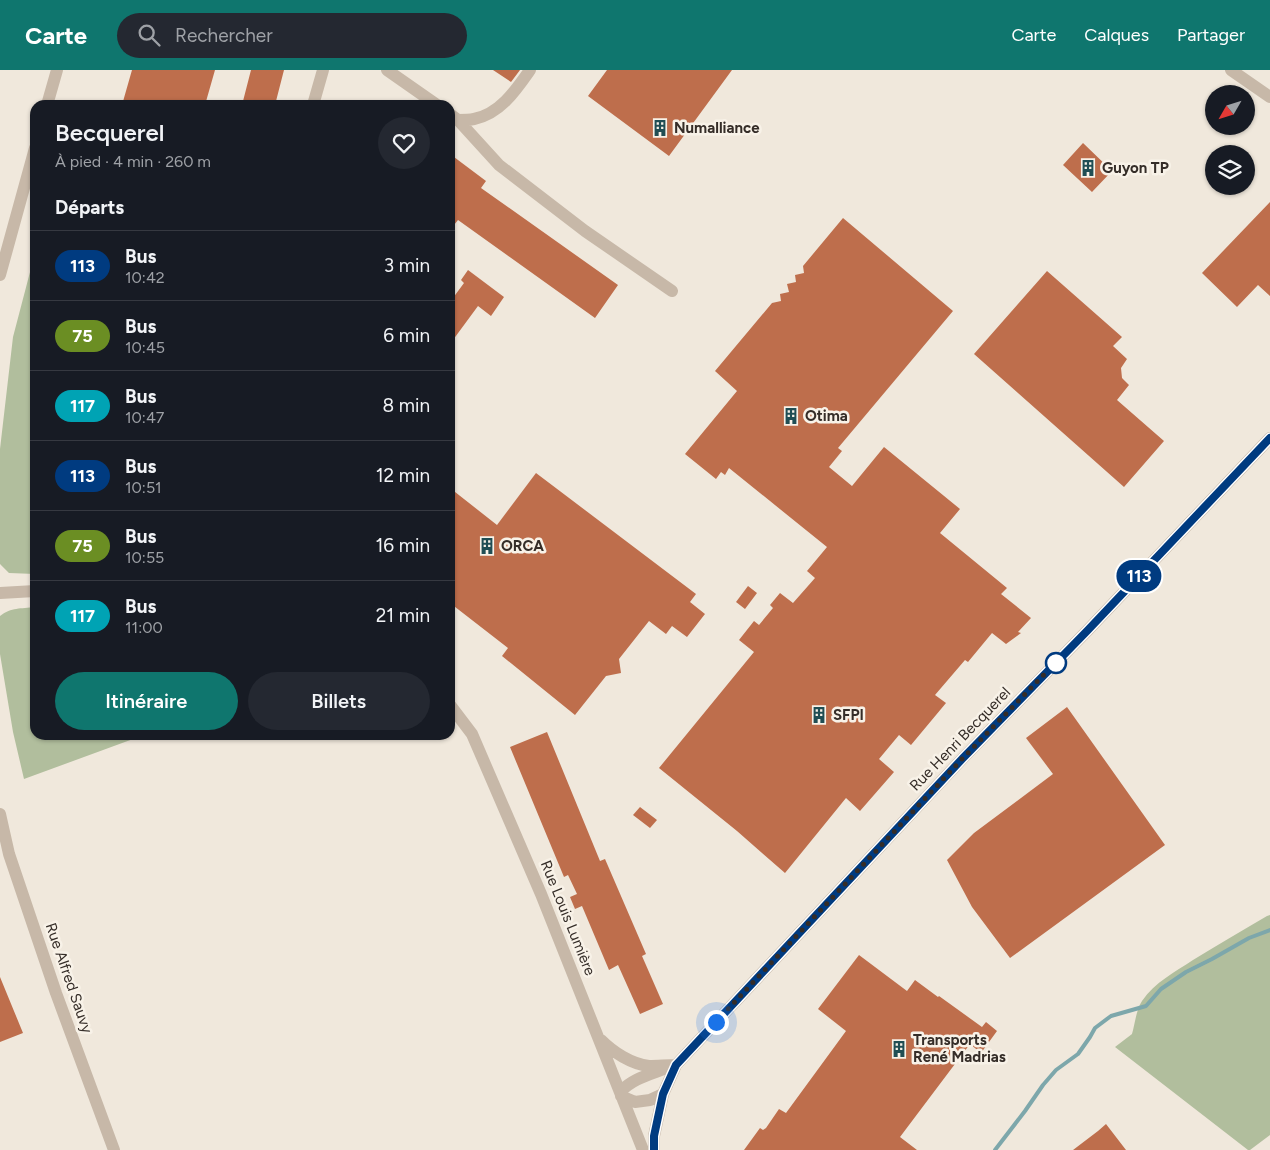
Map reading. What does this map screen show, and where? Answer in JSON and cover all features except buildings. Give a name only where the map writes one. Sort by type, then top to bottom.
[{"type":"street","points":[[48,100],[57,70]]},
{"type":"street","points":[[314,100],[323,70]]},
{"type":"street","points":[[387,70],[430,100]]},
{"type":"street","points":[[455,117],[475,119],[488,114],[505,103],[530,70]]},
{"type":"street","points":[[1231,70],[1270,97]]},
{"type":"street","points":[[455,118],[499,165],[585,231],[672,291]]},
{"type":"street","points":[[0,275],[30,166]]},
{"type":"street","name":"Rue Henri Becquerel","points":[[654,1150],[654,1136],[663,1094],[676,1065],[963,758],[1087,631],[1270,438]]},
{"type":"street","points":[[0,593],[30,591]]},
{"type":"street","name":"Rue Louis Lumière","points":[[455,711],[472,734],[541,894],[643,1150]]},
{"type":"street","name":"Rue Alfred Sauvy","points":[[0,814],[9,854],[56,993],[114,1150]]},
{"type":"street","points":[[598,1037],[614,1051],[631,1061],[647,1066],[676,1065]]},
{"type":"street","name":"Rue Henri Becquerel","points":[[621,1094],[630,1082],[676,1065]]},
{"type":"street","points":[[621,1094],[635,1102],[650,1100],[663,1094]]},
{"type":"green space","points":[[30,272],[30,574],[9,573],[0,564],[0,449],[13,337]]},
{"type":"green space","points":[[30,607],[30,740],[130,740],[24,779],[13,732],[0,654],[0,616],[20,608]]},
{"type":"green space","points":[[1270,915],[1270,1135],[1248,1150],[1115,1047],[1132,1034],[1142,1001],[1159,983],[1202,954]]},
{"type":"waterway","points":[[995,1150],[1043,1085],[1056,1070],[1078,1054],[1095,1028],[1111,1016],[1146,1006],[1161,989],[1186,972],[1249,938],[1270,930]]},
{"type":"bus line","name":"113","points":[[654,1150],[654,1136],[663,1094],[676,1065],[963,758],[1087,631],[1270,438]]},
{"type":"place","name":"Numalliance","points":[[660,128]]},
{"type":"place","name":"Guyon TP","points":[[1088,168]]},
{"type":"place","name":"Otima","points":[[791,416]]},
{"type":"place","name":"ORCA","points":[[487,546]]},
{"type":"place","name":"SFPI","points":[[819,715]]},
{"type":"place","name":"Transports René Madrias","points":[[899,1049]]},
{"type":"route","points":[[716,1022],[963,758],[1061,657],[1056,663]]}]
